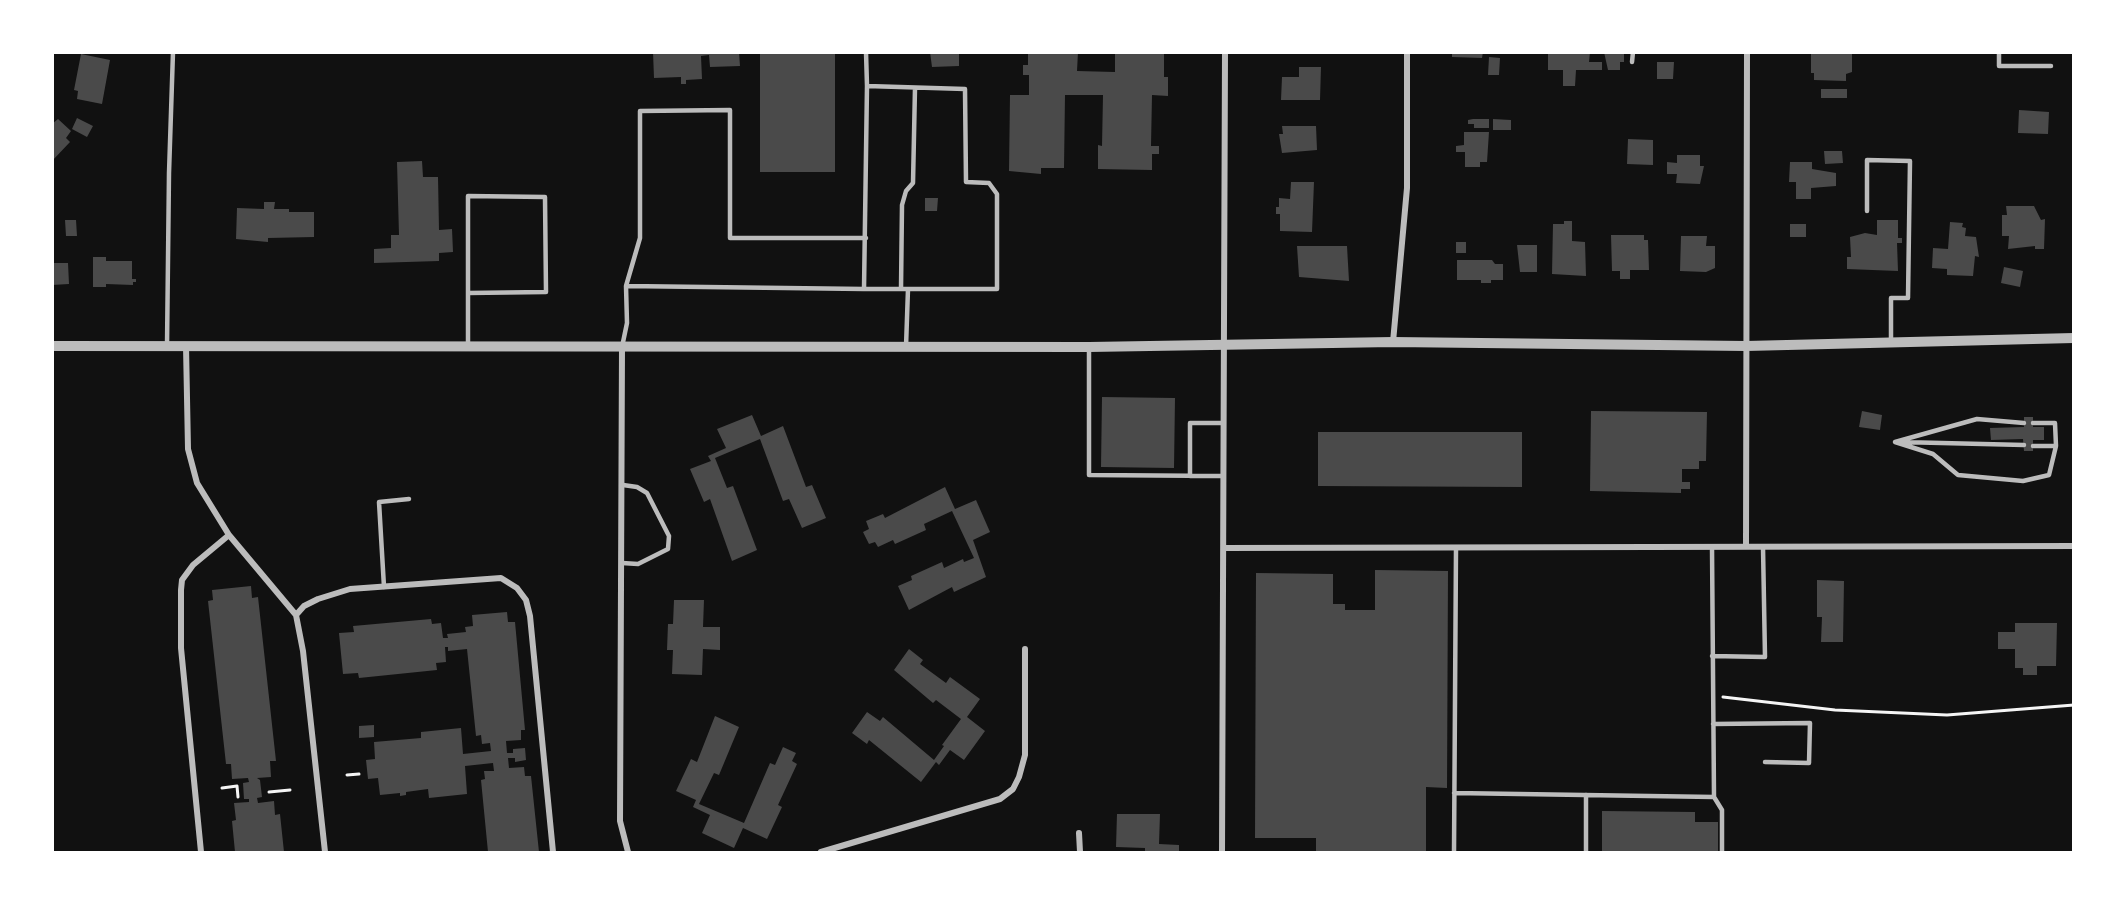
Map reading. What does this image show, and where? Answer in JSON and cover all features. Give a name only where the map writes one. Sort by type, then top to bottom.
[{"type":"street","points":[[1222,852],[1225,52]]},
{"type":"street","points":[[1393,342],[1407,188],[1407,52]]},
{"type":"street","points":[[1746,547],[1748,52]]},
{"type":"street","points":[[52,346],[1089,347],[1393,342],[1746,346],[2073,338]]},
{"type":"street","points":[[186,346],[188,449],[192,468],[209,505],[229,535],[296,615],[303,651],[325,852]]},
{"type":"street","points":[[622,347],[620,821],[628,852]]},
{"type":"street","points":[[201,852],[181,648],[181,590],[182,580],[193,565],[229,535]]},
{"type":"street","points":[[1224,548],[2073,546]]},
{"type":"street","points":[[296,615],[304,606],[318,599],[350,589],[501,578],[517,588],[526,600],[553,852]]},
{"type":"street","points":[[821,852],[1000,799],[1013,789],[1025,755],[1025,649]]},
{"type":"street","points":[[1079,834],[1080,852]]},
{"type":"lane","points":[[167,346],[173,52]]},
{"type":"lane","points":[[864,289],[866,52]]},
{"type":"lane","points":[[1632,62],[1633,52]]},
{"type":"lane","points":[[1999,52],[1999,66],[2051,66]]},
{"type":"lane","points":[[626,286],[997,289],[997,194],[989,183],[966,182],[965,89],[867,86]]},
{"type":"lane","points":[[901,290],[902,205],[906,191],[913,183],[915,88]]},
{"type":"lane","points":[[622,347],[627,323],[626,286],[640,238],[640,111],[730,110],[730,238],[866,238]]},
{"type":"lane","points":[[1867,212],[1867,160],[1910,161],[1908,298],[1891,298],[1891,342]]},
{"type":"lane","points":[[468,293],[546,292],[545,197],[468,196],[468,293],[468,347]]},
{"type":"lane","points":[[906,347],[908,290]]},
{"type":"lane","points":[[1089,347],[1089,475],[1224,476]]},
{"type":"lane","points":[[1895,442],[1977,419],[2024,423]]},
{"type":"lane","points":[[1190,476],[1190,423],[1224,423]]},
{"type":"lane","points":[[1895,442],[1933,454],[1958,475],[2023,481],[2049,475],[2056,446],[2055,423],[2033,423]]},
{"type":"lane","points":[[1895,442],[2024,445]]},
{"type":"lane","points":[[2033,446],[2056,446]]},
{"type":"lane","points":[[622,562],[638,564],[668,549],[669,536],[646,493],[637,487],[623,485]]},
{"type":"lane","points":[[384,587],[379,502],[409,499]]},
{"type":"lane","points":[[1712,547],[1714,796],[1722,810],[1722,852]]},
{"type":"lane","points":[[1712,656],[1765,657],[1763,547]]},
{"type":"lane","points":[[1454,852],[1456,548]]},
{"type":"lane","points":[[1713,724],[1810,723],[1809,763],[1766,762]]},
{"type":"lane","points":[[1454,793],[1714,796]]},
{"type":"lane","points":[[1586,795],[1586,852]]},
{"type":"path","points":[[1713,695],[1835,710],[1947,715],[2073,705]]},
{"type":"path","points":[[347,775],[359,774]]},
{"type":"path","points":[[222,788],[237,786],[238,797]]},
{"type":"path","points":[[269,792],[290,790]]},
{"type":"building","points":[[653,52],[739,52],[740,66],[710,67],[709,55],[701,56],[702,79],[686,80],[686,84],[681,84],[681,77],[654,78]]},
{"type":"building","points":[[760,52],[835,52],[835,172],[760,172]]},
{"type":"building","points":[[930,52],[959,53],[959,66],[932,67]]},
{"type":"building","points":[[1028,52],[1078,52],[1077,71],[1115,72],[1115,52],[1164,52],[1164,77],[1168,77],[1168,96],[1152,95],[1151,146],[1159,146],[1159,154],[1152,154],[1152,170],[1098,169],[1098,145],[1102,146],[1103,95],[1065,95],[1064,168],[1041,168],[1041,174],[1009,171],[1010,95],[1029,95],[1029,75],[1023,75],[1023,65],[1028,65]]},
{"type":"building","points":[[1452,52],[1483,52],[1482,58],[1452,57]]},
{"type":"building","points":[[1548,52],[1590,52],[1589,62],[1602,62],[1602,70],[1576,70],[1575,86],[1563,86],[1563,70],[1548,70]]},
{"type":"building","points":[[1604,52],[1624,52],[1624,62],[1620,62],[1620,70],[1608,70]]},
{"type":"building","points":[[1811,52],[1852,52],[1852,72],[1846,74],[1846,81],[1814,80],[1814,73],[1811,73]]},
{"type":"building","points":[[81,54],[110,60],[102,104],[77,99],[78,91],[74,90]]},
{"type":"building","points":[[1489,57],[1500,58],[1499,75],[1488,75]]},
{"type":"building","points":[[1657,62],[1674,62],[1673,79],[1657,79]]},
{"type":"building","points":[[1299,67],[1321,67],[1320,100],[1281,100],[1282,77],[1299,77]]},
{"type":"building","points":[[1821,89],[1847,89],[1847,98],[1821,98]]},
{"type":"building","points":[[2019,110],[2049,112],[2048,134],[2018,133]]},
{"type":"building","points":[[77,118],[93,126],[87,137],[72,129]]},
{"type":"building","points":[[58,119],[71,131],[66,138],[70,142],[52,161],[52,124]]},
{"type":"building","points":[[1489,119],[1489,128],[1474,128],[1474,124],[1468,124],[1468,120]]},
{"type":"building","points":[[1493,119],[1511,120],[1511,130],[1493,130]]},
{"type":"building","points":[[1282,126],[1316,126],[1317,150],[1282,153],[1279,134],[1283,134]]},
{"type":"building","points":[[1464,132],[1489,132],[1487,162],[1480,162],[1480,167],[1465,167],[1465,152],[1456,152],[1456,146],[1464,145]]},
{"type":"building","points":[[1628,139],[1653,140],[1653,165],[1627,164]]},
{"type":"building","points":[[1824,151],[1842,151],[1843,163],[1825,164]]},
{"type":"building","points":[[1677,155],[1700,155],[1700,166],[1704,166],[1700,184],[1676,183],[1677,174],[1667,174],[1667,162],[1677,163]]},
{"type":"building","points":[[422,161],[423,177],[438,177],[439,230],[452,229],[453,252],[439,253],[439,261],[374,263],[374,249],[391,248],[391,235],[399,235],[397,162]]},
{"type":"building","points":[[1790,162],[1812,162],[1812,169],[1836,173],[1836,186],[1811,188],[1811,199],[1796,199],[1796,182],[1789,182]]},
{"type":"building","points":[[1291,182],[1314,182],[1312,232],[1280,231],[1280,214],[1276,214],[1276,207],[1279,207],[1279,198],[1290,199]]},
{"type":"building","points":[[925,198],[938,198],[937,211],[925,211]]},
{"type":"building","points":[[264,202],[275,202],[274,209],[289,209],[289,212],[314,212],[314,237],[268,238],[268,242],[236,239],[237,208],[264,209]]},
{"type":"building","points":[[2006,206],[2034,206],[2041,220],[2045,219],[2044,249],[2035,249],[2035,246],[2008,249],[2009,236],[2002,236],[2002,215],[2007,215]]},
{"type":"building","points":[[65,220],[76,220],[77,236],[66,236]]},
{"type":"building","points":[[1877,220],[1898,220],[1898,238],[1902,238],[1902,243],[1897,243],[1898,271],[1847,269],[1847,257],[1851,257],[1850,237],[1865,233],[1877,235]]},
{"type":"building","points":[[1564,221],[1572,221],[1572,241],[1585,242],[1586,276],[1552,274],[1553,224],[1564,224]]},
{"type":"building","points":[[1950,222],[1963,223],[1962,227],[1966,228],[1965,236],[1976,237],[1979,257],[1975,256],[1973,276],[1947,275],[1947,269],[1932,268],[1933,248],[1948,249]]},
{"type":"building","points":[[1790,224],[1806,224],[1806,237],[1790,237]]},
{"type":"building","points":[[1611,235],[1644,235],[1644,240],[1648,240],[1649,270],[1630,270],[1630,279],[1620,279],[1620,271],[1612,271]]},
{"type":"building","points":[[1681,236],[1707,236],[1706,246],[1715,246],[1715,268],[1706,272],[1680,271]]},
{"type":"building","points":[[1456,242],[1466,242],[1466,253],[1456,253]]},
{"type":"building","points":[[1517,245],[1537,245],[1537,272],[1520,272]]},
{"type":"building","points":[[1297,246],[1347,246],[1349,281],[1299,277]]},
{"type":"building","points":[[93,257],[106,257],[106,261],[132,261],[132,279],[136,279],[136,282],[133,282],[133,285],[106,284],[106,287],[93,287]]},
{"type":"building","points":[[1457,260],[1492,260],[1495,264],[1503,264],[1503,280],[1481,283],[1481,280],[1457,280]]},
{"type":"building","points":[[52,263],[68,263],[69,284],[52,285]]},
{"type":"building","points":[[2004,267],[2023,271],[2020,287],[2001,283]]},
{"type":"building","points":[[1102,397],[1175,398],[1174,468],[1101,467]]},
{"type":"building","points":[[1591,411],[1707,412],[1706,461],[1699,461],[1699,469],[1682,469],[1682,482],[1690,482],[1690,489],[1681,489],[1681,493],[1590,491]]},
{"type":"building","points":[[1862,411],[1882,415],[1880,430],[1859,427]]},
{"type":"building","points":[[752,415],[761,436],[783,426],[806,487],[812,485],[826,518],[802,528],[789,499],[783,501],[760,439],[715,458],[727,488],[733,486],[757,550],[732,561],[710,499],[704,502],[690,469],[711,461],[708,456],[726,448],[717,429]]},
{"type":"building","points":[[2024,417],[2033,417],[2033,427],[2044,427],[2044,440],[2033,440],[2033,451],[2024,451],[2023,439],[1991,440],[1990,428],[2024,427]]},
{"type":"building","points":[[1318,432],[1522,432],[1522,487],[1318,486]]},
{"type":"building","points":[[945,487],[955,509],[976,500],[990,532],[973,540],[986,577],[954,592],[952,587],[909,610],[898,586],[912,580],[911,576],[942,562],[944,568],[963,559],[964,562],[974,558],[952,511],[924,524],[926,530],[895,544],[893,540],[878,547],[875,542],[869,544],[863,532],[869,529],[866,521],[883,514],[885,518]]},
{"type":"building","points":[[1375,570],[1448,571],[1447,788],[1426,787],[1426,852],[1316,852],[1316,838],[1255,838],[1256,573],[1333,574],[1333,604],[1345,604],[1345,610],[1375,610]]},
{"type":"building","points":[[1817,580],[1844,581],[1843,642],[1821,642],[1822,617],[1817,617]]},
{"type":"building","points":[[251,586],[252,598],[258,597],[276,761],[270,761],[271,777],[257,778],[260,780],[262,797],[257,798],[258,803],[274,801],[275,815],[280,814],[284,852],[235,852],[232,821],[236,820],[234,803],[249,802],[249,799],[244,799],[243,783],[249,782],[248,778],[232,779],[231,764],[226,764],[208,601],[213,600],[212,590]]},
{"type":"building","points":[[674,600],[704,600],[703,627],[720,627],[720,650],[703,649],[702,675],[672,674],[673,650],[667,650],[668,624],[673,624]]},
{"type":"building","points":[[507,612],[508,622],[515,622],[525,730],[521,730],[521,740],[506,741],[507,753],[513,753],[513,749],[525,748],[526,760],[515,762],[515,758],[508,758],[509,768],[524,767],[525,776],[531,776],[539,852],[488,852],[481,780],[485,779],[484,771],[494,771],[493,763],[465,766],[467,794],[429,798],[428,789],[406,792],[406,795],[400,796],[400,793],[380,795],[378,778],[368,779],[366,760],[375,759],[374,742],[421,738],[421,732],[461,728],[463,754],[491,751],[490,743],[482,744],[481,735],[476,736],[467,649],[448,651],[448,647],[445,647],[446,662],[436,663],[437,670],[359,678],[358,673],[343,674],[339,633],[354,632],[353,626],[431,619],[432,624],[441,623],[443,638],[448,638],[447,634],[466,632],[465,627],[473,626],[472,615]]},
{"type":"building","points":[[2015,623],[2057,623],[2056,666],[2037,666],[2037,675],[2023,675],[2023,668],[2015,668],[2015,649],[1998,649],[1998,632],[2015,632]]},
{"type":"building","points":[[909,649],[923,660],[920,664],[946,683],[950,677],[980,699],[967,717],[985,731],[964,760],[950,750],[939,765],[936,762],[921,782],[869,740],[867,744],[852,733],[867,712],[880,721],[883,717],[934,760],[944,746],[942,745],[961,719],[936,700],[933,703],[894,670]]},
{"type":"building","points":[[715,716],[739,727],[719,775],[714,773],[699,804],[744,823],[770,763],[775,765],[783,747],[796,753],[792,761],[797,764],[778,805],[782,807],[767,839],[743,828],[734,848],[702,833],[710,815],[693,807],[696,800],[676,791],[691,759],[697,762]]},
{"type":"building","points":[[374,725],[374,737],[359,738],[359,726]]},
{"type":"building","points":[[1602,811],[1695,812],[1695,822],[1718,822],[1718,852],[1602,852]]},
{"type":"building","points":[[1117,814],[1160,814],[1159,844],[1179,845],[1179,852],[1145,852],[1145,848],[1116,847]]}]
